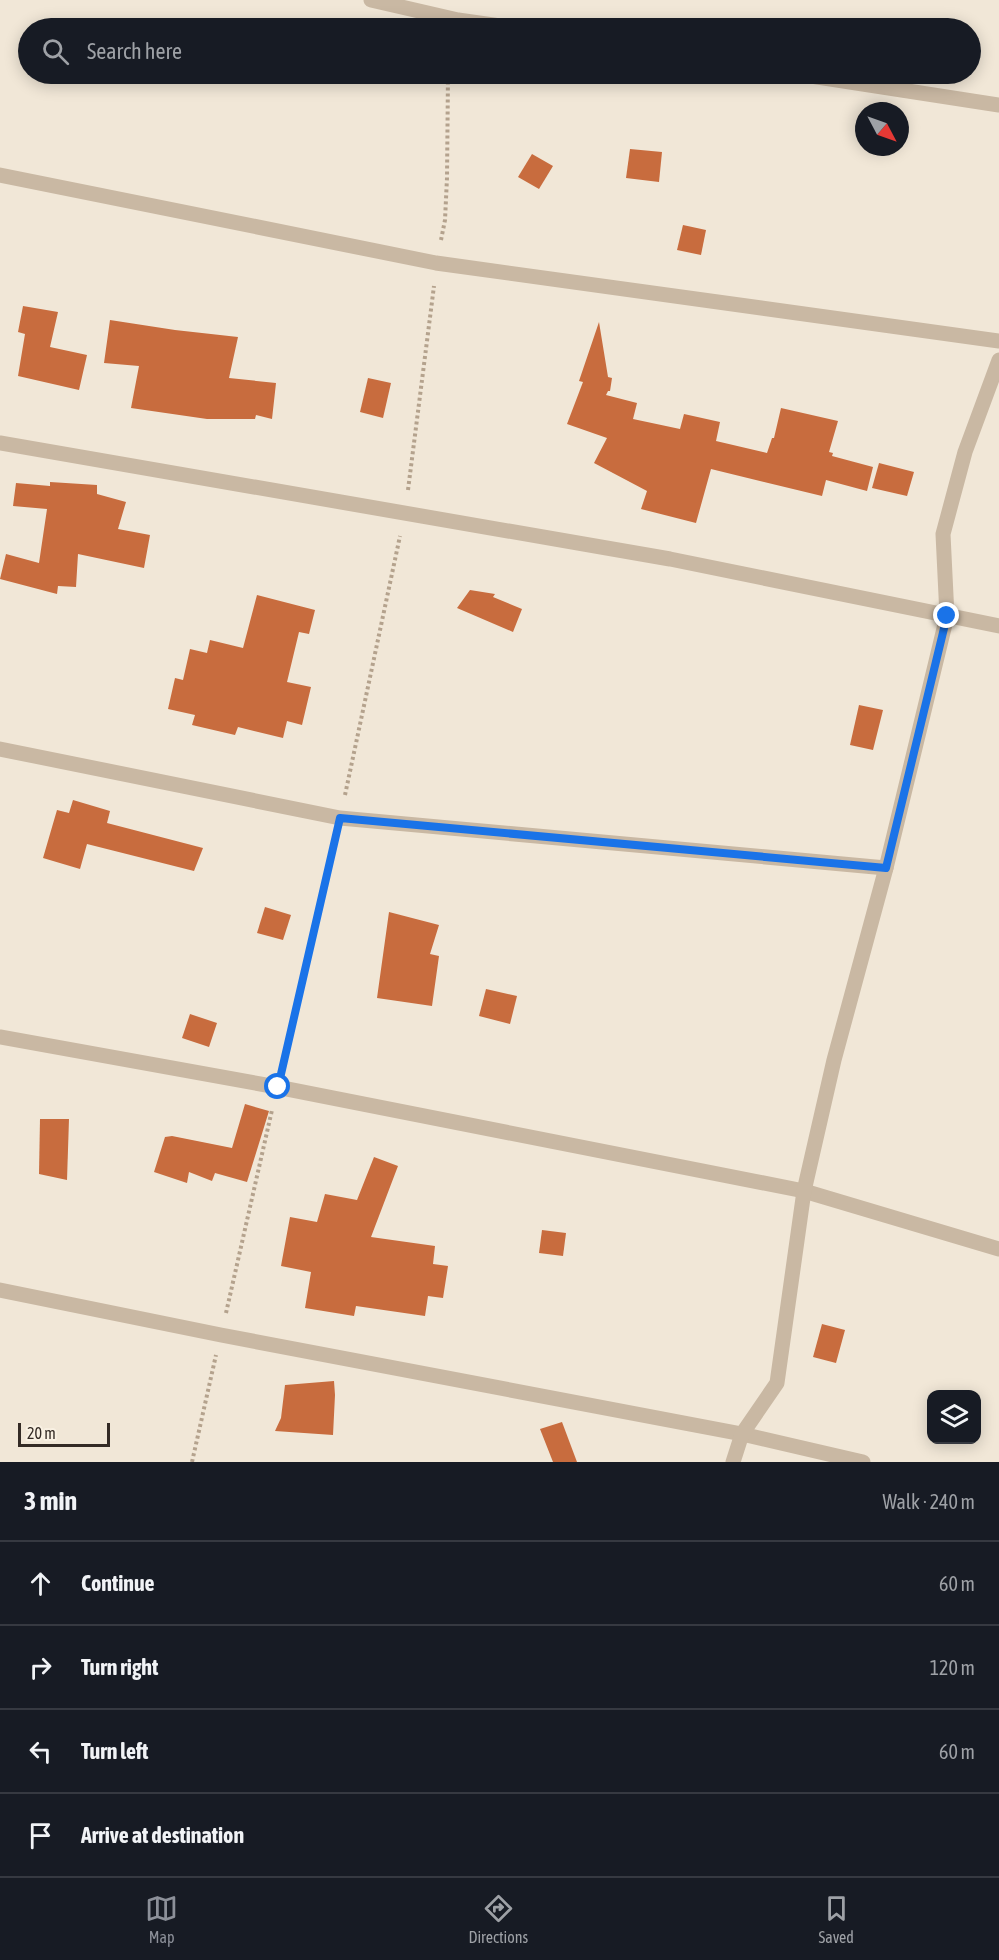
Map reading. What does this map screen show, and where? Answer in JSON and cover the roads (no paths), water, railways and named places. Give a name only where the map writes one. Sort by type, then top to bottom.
[{"type":"street","points":[[370,0],[449,18]]},
{"type":"street","points":[[863,84],[999,105]]},
{"type":"street","points":[[0,175],[436,263],[999,341]]},
{"type":"street","points":[[734,1462],[742,1434],[777,1383],[804,1191],[834,1060],[886,868],[947,616],[943,534],[965,452],[999,360]]},
{"type":"street","points":[[0,443],[670,560],[999,626]]},
{"type":"street","points":[[0,748],[340,818],[886,868]]},
{"type":"street","points":[[0,1037],[278,1087],[804,1191],[999,1249]]},
{"type":"street","points":[[0,1290],[220,1335],[742,1434],[863,1462]]}]
